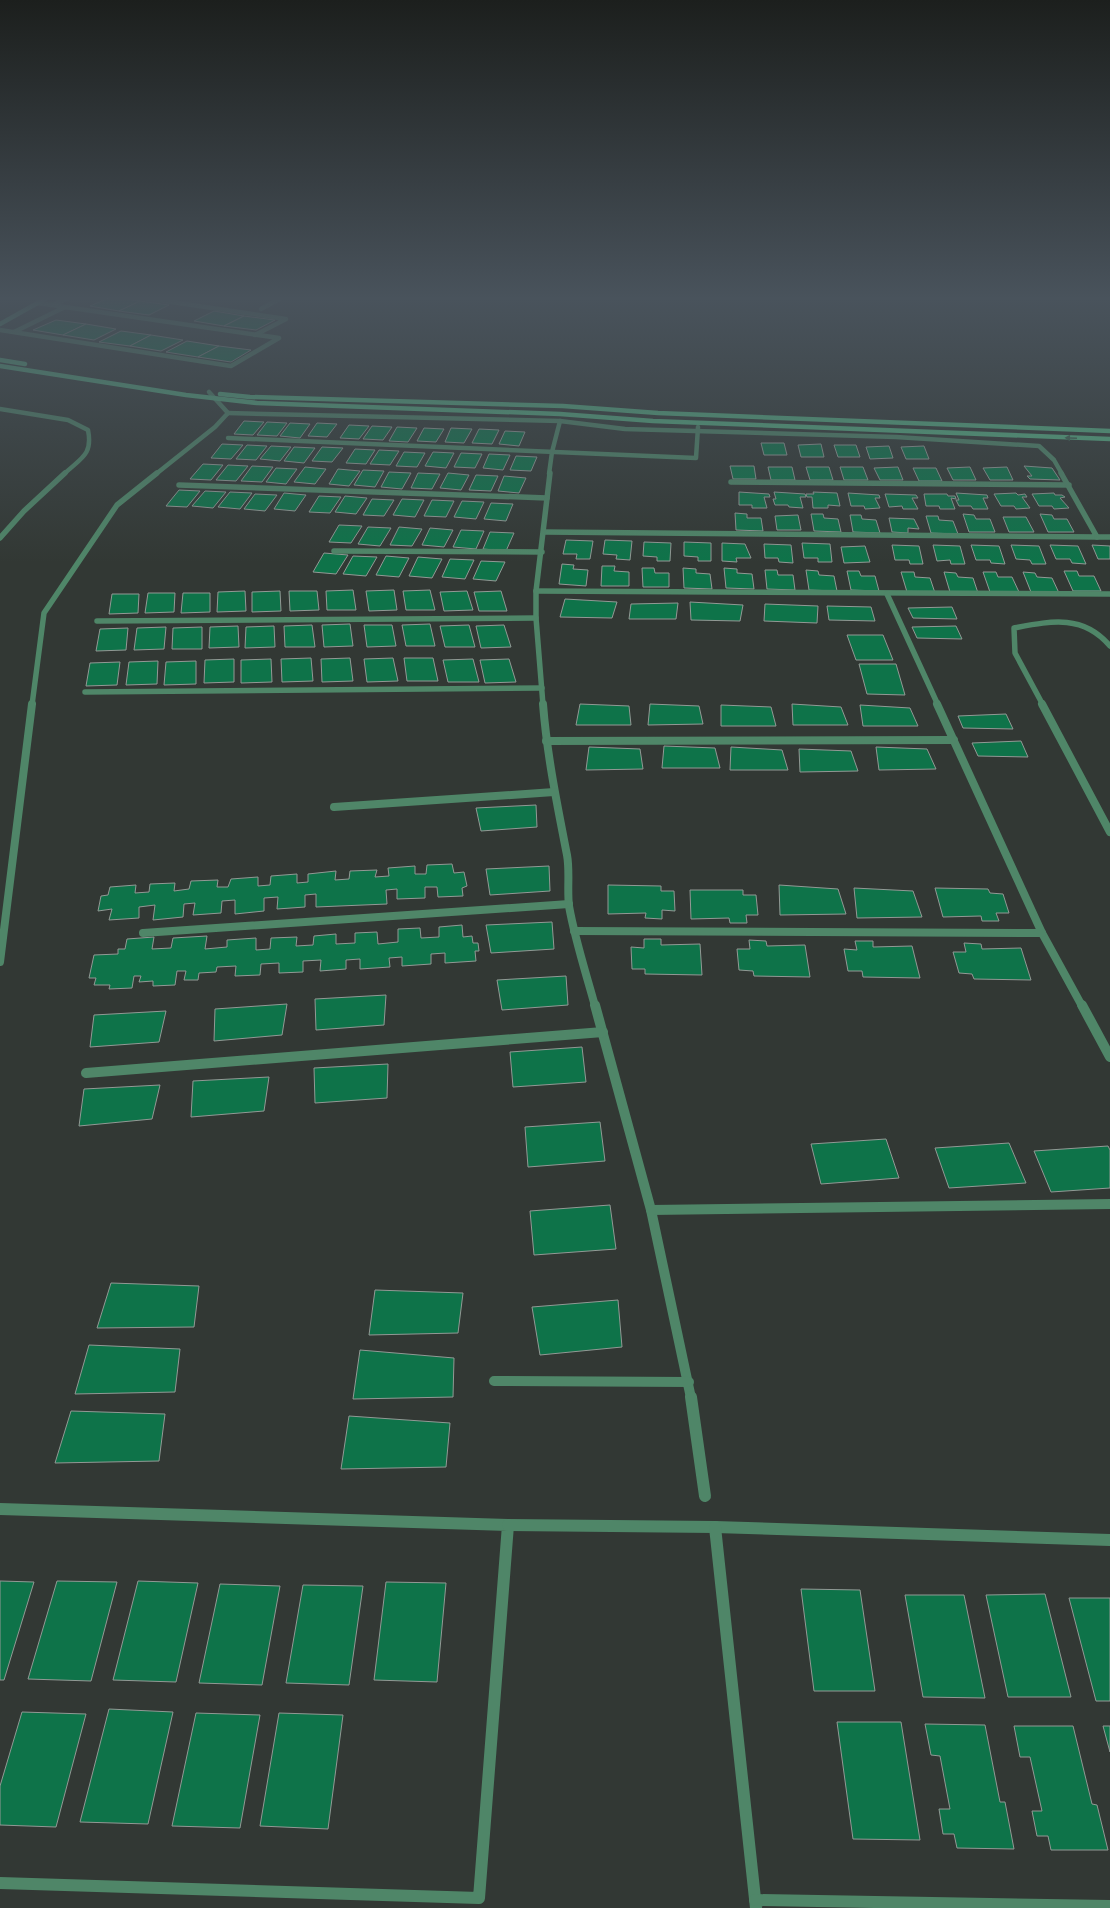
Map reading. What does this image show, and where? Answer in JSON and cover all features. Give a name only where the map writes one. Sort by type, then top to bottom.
[{"type":"street","points":[[127,385],[257,403],[568,414],[698,423],[909,430],[1110,440]]},
{"type":"street","points":[[164,385],[250,397],[568,406],[658,414],[1110,431]]},
{"type":"street","points":[[209,392],[222,404],[228,413]]},
{"type":"street","points":[[0,409],[68,420],[88,430],[90,441],[88,452],[24,511],[0,538]]},
{"type":"street","points":[[0,962],[44,613],[117,505],[215,427],[228,413],[560,421],[625,429],[896,437],[1039,446],[1054,460],[1097,537]]},
{"type":"street","points":[[560,421],[552,452],[542,552],[536,591],[536,618],[546,741],[554,792],[567,857],[569,904],[574,931],[651,1210],[688,1382],[705,1496]]},
{"type":"street","points":[[228,438],[696,458],[698,423]]},
{"type":"street","points":[[731,482],[1069,485]]},
{"type":"street","points":[[179,485],[547,498]]},
{"type":"street","points":[[544,532],[1110,537]]},
{"type":"street","points":[[334,551],[542,552]]},
{"type":"street","points":[[536,591],[1110,594]]},
{"type":"street","points":[[887,594],[1042,933],[1110,1057]]},
{"type":"street","points":[[97,621],[536,618]]},
{"type":"street","points":[[1110,646],[1101,635],[1077,623],[1033,624],[1014,628],[1016,653],[1110,832]]},
{"type":"street","points":[[85,692],[542,688]]},
{"type":"street","points":[[546,741],[954,740]]},
{"type":"street","points":[[334,807],[554,792]]},
{"type":"street","points":[[143,932],[569,904]]},
{"type":"street","points":[[574,931],[1042,933]]},
{"type":"street","points":[[86,1073],[603,1032]]},
{"type":"street","points":[[651,1210],[1110,1204]]},
{"type":"street","points":[[494,1381],[688,1382]]},
{"type":"street","points":[[0,1509],[508,1525],[715,1527],[1110,1540]]},
{"type":"street","points":[[0,1883],[478,1898],[508,1525]]},
{"type":"street","points":[[715,1527],[755,1904],[1110,1906]]},
{"type":"building","points":[[244,421],[264,422],[253,435],[234,434]]},
{"type":"building","points":[[267,422],[287,423],[277,436],[257,435]]},
{"type":"building","points":[[290,423],[310,424],[300,438],[280,436]]},
{"type":"building","points":[[317,423],[337,424],[327,437],[308,436]]},
{"type":"building","points":[[349,425],[369,426],[359,439],[340,438]]},
{"type":"building","points":[[372,426],[392,427],[383,440],[363,439]]},
{"type":"building","points":[[397,427],[417,428],[408,442],[389,441]]},
{"type":"building","points":[[424,428],[444,429],[436,442],[417,441]]},
{"type":"building","points":[[451,428],[472,429],[464,443],[445,442]]},
{"type":"building","points":[[479,429],[499,430],[492,444],[472,443]]},
{"type":"building","points":[[505,431],[525,432],[519,446],[499,444]]},
{"type":"building","points":[[761,443],[784,443],[787,455],[764,455]]},
{"type":"building","points":[[222,444],[243,445],[231,459],[211,458]]},
{"type":"building","points":[[821,444],[824,457],[801,457],[798,445]]},
{"type":"building","points":[[247,445],[267,446],[256,460],[236,459]]},
{"type":"building","points":[[834,445],[856,445],[860,457],[838,457]]},
{"type":"building","points":[[271,446],[291,447],[280,461],[260,459]]},
{"type":"building","points":[[889,446],[893,458],[870,459],[866,447]]},
{"type":"building","points":[[924,446],[929,459],[906,459],[901,447]]},
{"type":"building","points":[[294,447],[315,448],[304,463],[284,461]]},
{"type":"building","points":[[322,447],[343,448],[332,462],[312,461]]},
{"type":"building","points":[[355,449],[375,450],[366,464],[346,463]]},
{"type":"building","points":[[379,450],[399,451],[390,465],[370,464]]},
{"type":"building","points":[[404,452],[425,453],[417,467],[396,466]]},
{"type":"building","points":[[433,452],[454,453],[446,468],[425,466]]},
{"type":"building","points":[[461,453],[482,454],[475,468],[454,467]]},
{"type":"building","points":[[489,454],[510,455],[503,470],[483,468]]},
{"type":"building","points":[[516,456],[537,457],[531,471],[510,470]]},
{"type":"building","points":[[203,464],[223,465],[211,480],[190,479]]},
{"type":"building","points":[[228,465],[248,466],[236,481],[216,480]]},
{"type":"building","points":[[252,466],[273,467],[262,482],[241,481]]},
{"type":"building","points":[[730,466],[754,466],[756,479],[733,479]]},
{"type":"building","points":[[1024,466],[1052,468],[1060,480],[1030,479],[1027,476],[1032,476]]},
{"type":"building","points":[[305,467],[326,469],[315,484],[294,482]]},
{"type":"building","points":[[768,467],[792,467],[795,480],[771,480]]},
{"type":"building","points":[[806,467],[829,467],[833,480],[810,480]]},
{"type":"building","points":[[840,467],[863,467],[868,480],[844,480]]},
{"type":"building","points":[[898,467],[903,480],[880,480],[874,468]]},
{"type":"building","points":[[970,467],[976,480],[953,480],[947,468]]},
{"type":"building","points":[[1007,467],[1013,480],[990,480],[983,468]]},
{"type":"building","points":[[276,468],[297,469],[286,484],[266,482]]},
{"type":"building","points":[[913,468],[936,468],[942,481],[919,481]]},
{"type":"building","points":[[338,469],[360,471],[349,486],[329,484]]},
{"type":"building","points":[[363,470],[384,471],[375,487],[354,485]]},
{"type":"building","points":[[389,472],[411,473],[402,489],[381,487]]},
{"type":"building","points":[[418,473],[440,474],[432,489],[411,488]]},
{"type":"building","points":[[448,473],[469,475],[461,490],[440,488]]},
{"type":"building","points":[[476,475],[498,476],[491,491],[469,490]]},
{"type":"building","points":[[504,476],[526,478],[519,493],[498,491]]},
{"type":"building","points":[[179,490],[200,491],[187,507],[166,506]]},
{"type":"building","points":[[205,491],[226,492],[213,508],[192,506]]},
{"type":"building","points":[[230,492],[252,493],[240,509],[218,507]]},
{"type":"building","points":[[739,492],[769,494],[770,497],[764,497],[767,508],[752,508],[752,505],[739,505]]},
{"type":"building","points":[[774,492],[805,494],[806,497],[800,497],[803,508],[789,507],[788,505],[775,505],[773,499],[776,499]]},
{"type":"building","points":[[813,492],[837,493],[840,506],[828,505],[828,508],[813,508],[812,497],[807,497],[806,494],[814,494]]},
{"type":"building","points":[[284,493],[306,495],[295,511],[274,509]]},
{"type":"building","points":[[848,493],[879,495],[880,498],[875,498],[880,508],[865,509],[864,506],[851,506]]},
{"type":"building","points":[[956,493],[987,495],[988,498],[983,498],[988,509],[973,509],[971,506],[959,506],[956,500],[959,500]]},
{"type":"building","points":[[1016,493],[1018,495],[1025,494],[1027,497],[1022,497],[1030,508],[1016,509],[1014,506],[1001,506],[994,494]]},
{"type":"building","points":[[1054,493],[1055,495],[1062,495],[1065,497],[1060,498],[1069,508],[1054,509],[1052,506],[1039,506],[1032,494]]},
{"type":"building","points":[[255,494],[277,495],[265,511],[244,509]]},
{"type":"building","points":[[885,494],[916,495],[918,498],[912,498],[918,509],[903,509],[902,506],[889,507]]},
{"type":"building","points":[[924,494],[947,494],[948,496],[955,496],[956,499],[951,498],[955,509],[940,509],[939,506],[926,506]]},
{"type":"building","points":[[319,496],[341,497],[330,513],[309,512]]},
{"type":"building","points":[[345,496],[367,498],[356,514],[335,512]]},
{"type":"building","points":[[372,499],[394,500],[384,516],[363,515]]},
{"type":"building","points":[[402,499],[424,500],[415,517],[393,515]]},
{"type":"building","points":[[432,500],[454,501],[446,517],[424,516]]},
{"type":"building","points":[[462,501],[484,502],[476,519],[454,517]]},
{"type":"building","points":[[491,503],[513,504],[506,521],[484,519]]},
{"type":"building","points":[[735,513],[747,514],[747,518],[761,518],[763,531],[736,530]]},
{"type":"building","points":[[811,514],[823,514],[824,518],[838,519],[841,532],[814,531]]},
{"type":"building","points":[[963,514],[974,515],[976,519],[990,519],[995,532],[969,532]]},
{"type":"building","points":[[1040,514],[1052,515],[1054,519],[1067,519],[1074,532],[1048,532]]},
{"type":"building","points":[[798,515],[801,530],[777,530],[775,516]]},
{"type":"building","points":[[850,515],[861,515],[862,519],[876,520],[880,533],[853,532]]},
{"type":"building","points":[[926,516],[938,516],[939,520],[953,521],[958,534],[931,533]]},
{"type":"building","points":[[1003,517],[1026,517],[1034,532],[1009,532]]},
{"type":"building","points":[[889,518],[914,519],[919,529],[908,528],[908,533],[892,532]]},
{"type":"building","points":[[339,525],[362,526],[351,543],[329,542]]},
{"type":"building","points":[[368,527],[391,528],[380,546],[358,544]]},
{"type":"building","points":[[399,527],[422,529],[412,546],[390,545]]},
{"type":"building","points":[[430,528],[453,530],[444,547],[422,545]]},
{"type":"building","points":[[461,530],[484,531],[476,549],[453,547]]},
{"type":"building","points":[[490,532],[514,533],[506,551],[483,549]]},
{"type":"building","points":[[566,540],[593,541],[590,559],[576,559],[577,554],[563,554]]},
{"type":"building","points":[[605,540],[632,541],[630,560],[616,559],[617,555],[603,554]]},
{"type":"building","points":[[644,542],[671,543],[670,561],[657,561],[657,557],[643,556]]},
{"type":"building","points":[[684,542],[711,543],[711,561],[698,561],[698,557],[684,556]]},
{"type":"building","points":[[722,543],[745,544],[751,558],[736,558],[737,562],[722,561]]},
{"type":"building","points":[[802,543],[830,544],[832,562],[818,562],[818,558],[804,558]]},
{"type":"building","points":[[764,544],[791,545],[793,563],[779,562],[778,558],[765,558]]},
{"type":"building","points":[[892,545],[919,546],[923,564],[910,564],[909,560],[895,560]]},
{"type":"building","points":[[933,545],[960,546],[965,564],[951,564],[950,560],[937,561]]},
{"type":"building","points":[[971,545],[999,546],[1005,564],[991,563],[990,560],[976,560]]},
{"type":"building","points":[[1011,545],[1039,546],[1046,564],[1032,564],[1030,560],[1016,559]]},
{"type":"building","points":[[1050,545],[1078,546],[1086,564],[1072,563],[1070,559],[1056,559]]},
{"type":"building","points":[[1092,545],[1110,546],[1110,559],[1098,559]]},
{"type":"building","points":[[865,546],[870,562],[844,563],[841,547]]},
{"type":"building","points":[[324,553],[348,555],[336,574],[313,572]]},
{"type":"building","points":[[353,556],[377,557],[366,576],[343,574]]},
{"type":"building","points":[[386,556],[409,558],[399,577],[376,575]]},
{"type":"building","points":[[418,557],[442,559],[432,578],[409,576]]},
{"type":"building","points":[[450,559],[474,560],[465,579],[442,577]]},
{"type":"building","points":[[481,561],[505,562],[496,581],[473,579]]},
{"type":"building","points":[[562,564],[574,565],[573,569],[588,570],[586,586],[559,584]]},
{"type":"building","points":[[602,566],[615,566],[614,571],[629,572],[629,586],[601,586]]},
{"type":"building","points":[[642,568],[654,568],[655,573],[669,573],[669,587],[643,587]]},
{"type":"building","points":[[683,568],[696,569],[696,573],[710,574],[712,589],[684,588]]},
{"type":"building","points":[[724,568],[737,569],[737,573],[752,574],[754,589],[726,588]]},
{"type":"building","points":[[765,570],[777,570],[778,575],[793,575],[795,590],[767,589]]},
{"type":"building","points":[[806,570],[818,571],[819,575],[834,576],[837,591],[809,590]]},
{"type":"building","points":[[847,571],[859,571],[861,576],[875,576],[879,591],[851,590]]},
{"type":"building","points":[[1064,571],[1077,571],[1079,576],[1094,576],[1101,591],[1073,591]]},
{"type":"building","points":[[901,572],[914,572],[915,577],[930,578],[935,593],[907,592]]},
{"type":"building","points":[[944,572],[956,573],[958,577],[973,578],[978,593],[950,592]]},
{"type":"building","points":[[983,572],[996,572],[998,577],[1012,577],[1019,592],[990,592]]},
{"type":"building","points":[[1023,572],[1035,573],[1037,577],[1052,578],[1059,593],[1031,592]]},
{"type":"building","points":[[353,590],[356,610],[327,610],[326,591]]},
{"type":"building","points":[[394,590],[397,610],[369,611],[366,591]]},
{"type":"building","points":[[430,590],[435,610],[406,610],[403,591]]},
{"type":"building","points":[[245,591],[246,611],[217,612],[218,592]]},
{"type":"building","points":[[280,591],[281,611],[252,612],[252,592]]},
{"type":"building","points":[[289,591],[317,591],[319,610],[290,611]]},
{"type":"building","points":[[467,591],[473,610],[444,611],[440,592]]},
{"type":"building","points":[[501,591],[507,611],[479,611],[474,592]]},
{"type":"building","points":[[148,593],[175,593],[174,612],[145,613]]},
{"type":"building","points":[[183,593],[210,593],[210,612],[181,613]]},
{"type":"building","points":[[112,594],[139,594],[138,613],[109,614]]},
{"type":"building","points":[[565,599],[617,602],[612,618],[560,617]]},
{"type":"building","points":[[690,602],[743,605],[740,621],[691,620]]},
{"type":"building","points":[[678,603],[676,619],[629,619],[631,604]]},
{"type":"building","points":[[765,604],[818,606],[817,623],[764,621]]},
{"type":"building","points":[[827,606],[871,607],[875,621],[829,620]]},
{"type":"building","points":[[952,607],[957,619],[913,618],[908,608]]},
{"type":"building","points":[[350,624],[353,646],[324,647],[322,625]]},
{"type":"building","points":[[430,624],[435,646],[406,646],[402,625]]},
{"type":"building","points":[[312,625],[315,647],[285,647],[284,626]]},
{"type":"building","points":[[364,625],[392,625],[396,646],[367,647]]},
{"type":"building","points":[[469,625],[475,647],[445,647],[440,626]]},
{"type":"building","points":[[504,625],[511,647],[481,648],[476,626]]},
{"type":"building","points":[[238,626],[239,647],[209,648],[210,627]]},
{"type":"building","points":[[274,626],[275,647],[245,648],[246,627]]},
{"type":"building","points":[[956,626],[962,639],[917,638],[912,627]]},
{"type":"building","points":[[166,627],[164,649],[134,650],[137,628]]},
{"type":"building","points":[[202,627],[202,649],[172,649],[173,628]]},
{"type":"building","points":[[128,628],[126,650],[96,651],[100,629]]},
{"type":"building","points":[[847,635],[883,635],[893,660],[856,660]]},
{"type":"building","points":[[311,658],[313,681],[282,682],[281,659]]},
{"type":"building","points":[[350,658],[353,681],[322,682],[321,659]]},
{"type":"building","points":[[393,658],[398,681],[367,682],[364,659]]},
{"type":"building","points":[[404,658],[433,658],[438,681],[407,681]]},
{"type":"building","points":[[234,659],[234,682],[204,683],[205,660]]},
{"type":"building","points":[[271,659],[272,682],[241,683],[241,660]]},
{"type":"building","points":[[473,659],[479,682],[448,682],[443,660]]},
{"type":"building","points":[[509,659],[516,682],[485,683],[480,660]]},
{"type":"building","points":[[158,661],[157,684],[126,685],[129,662]]},
{"type":"building","points":[[196,661],[196,684],[164,685],[166,662]]},
{"type":"building","points":[[120,662],[117,685],[86,686],[90,663]]},
{"type":"building","points":[[859,664],[896,664],[905,695],[867,694]]},
{"type":"building","points":[[580,704],[629,706],[631,725],[576,725]]},
{"type":"building","points":[[650,704],[699,706],[703,724],[648,725]]},
{"type":"building","points":[[792,704],[841,707],[848,725],[793,725]]},
{"type":"building","points":[[721,705],[771,707],[776,726],[721,726]]},
{"type":"building","points":[[860,705],[910,708],[918,726],[863,726]]},
{"type":"building","points":[[1006,714],[1013,729],[963,728],[958,716]]},
{"type":"building","points":[[1021,741],[1028,757],[978,756],[972,743]]},
{"type":"building","points":[[664,746],[715,748],[720,768],[662,768]]},
{"type":"building","points":[[589,747],[640,749],[643,769],[586,770]]},
{"type":"building","points":[[731,747],[782,750],[788,770],[730,770]]},
{"type":"building","points":[[876,747],[927,749],[936,769],[879,770]]},
{"type":"building","points":[[799,749],[851,751],[858,771],[800,772]]},
{"type":"building","points":[[536,805],[537,827],[481,831],[476,808]]},
{"type":"building","points":[[452,864],[454,873],[464,872],[467,886],[462,888],[463,896],[438,897],[437,887],[425,887],[425,898],[397,899],[397,889],[386,890],[387,904],[316,907],[316,894],[305,895],[305,907],[277,909],[278,897],[264,898],[264,911],[235,914],[235,900],[222,901],[221,913],[193,915],[195,903],[184,904],[183,917],[153,920],[155,905],[139,907],[139,918],[109,920],[112,909],[98,911],[101,896],[108,895],[110,887],[136,885],[135,893],[149,892],[150,884],[175,883],[174,891],[189,889],[191,881],[218,880],[217,887],[228,887],[231,879],[258,877],[258,886],[270,885],[271,876],[297,874],[297,883],[308,882],[308,874],[336,871],[335,880],[349,879],[350,871],[377,870],[375,877],[389,876],[388,868],[415,866],[415,874],[426,874],[427,865]]},
{"type":"building","points":[[549,866],[550,891],[490,895],[486,869]]},
{"type":"building","points":[[608,885],[661,886],[661,891],[674,891],[675,911],[662,910],[662,919],[645,918],[646,913],[608,914]]},
{"type":"building","points":[[779,885],[838,889],[846,914],[780,915]]},
{"type":"building","points":[[854,888],[913,891],[922,917],[857,918]]},
{"type":"building","points":[[935,888],[988,889],[990,893],[1003,894],[1009,913],[996,913],[999,921],[982,921],[981,916],[943,917]]},
{"type":"building","points":[[690,890],[743,890],[743,895],[756,895],[758,915],[746,915],[747,923],[730,923],[729,918],[691,919]]},
{"type":"building","points":[[552,922],[554,949],[491,953],[486,925]]},
{"type":"building","points":[[462,925],[463,937],[472,936],[473,943],[478,943],[479,951],[475,951],[476,961],[445,963],[445,953],[431,954],[431,964],[402,966],[402,957],[389,958],[390,967],[360,969],[360,959],[346,960],[346,969],[320,971],[321,960],[303,961],[303,972],[279,973],[279,963],[261,964],[260,975],[235,976],[236,966],[217,967],[216,972],[199,973],[198,980],[184,980],[186,971],[177,971],[175,985],[153,986],[153,981],[139,982],[141,976],[134,976],[132,988],[109,989],[110,985],[94,985],[96,978],[89,978],[94,955],[118,954],[118,949],[125,949],[127,939],[154,937],[152,949],[171,948],[173,938],[207,936],[205,949],[227,947],[227,940],[256,938],[256,950],[270,949],[271,938],[297,937],[296,946],[313,945],[314,936],[336,934],[336,944],[355,943],[355,933],[377,932],[378,944],[398,942],[398,929],[420,928],[421,938],[439,937],[439,927]]},
{"type":"building","points":[[644,939],[661,939],[661,945],[700,944],[702,975],[645,974],[645,969],[632,969],[631,947],[644,948]]},
{"type":"building","points":[[749,940],[766,941],[767,946],[805,945],[810,977],[754,976],[753,971],[739,970],[737,949],[750,949]]},
{"type":"building","points":[[855,941],[873,941],[873,947],[912,946],[920,978],[863,977],[862,971],[848,971],[844,949],[857,950]]},
{"type":"building","points":[[964,943],[981,944],[982,949],[1021,948],[1031,980],[974,979],[972,974],[959,973],[953,952],[966,952]]},
{"type":"building","points":[[566,976],[568,1005],[502,1010],[497,980]]},
{"type":"building","points":[[386,995],[384,1025],[316,1030],[315,999]]},
{"type":"building","points":[[287,1004],[282,1035],[214,1041],[215,1009]]},
{"type":"building","points":[[166,1011],[159,1042],[90,1047],[94,1015]]},
{"type":"building","points":[[582,1047],[586,1082],[513,1087],[510,1052]]},
{"type":"building","points":[[388,1064],[387,1098],[315,1103],[314,1068]]},
{"type":"building","points":[[269,1077],[264,1111],[191,1117],[193,1081]]},
{"type":"building","points":[[160,1085],[152,1119],[79,1126],[84,1089]]},
{"type":"building","points":[[600,1122],[605,1161],[528,1167],[525,1127]]},
{"type":"building","points":[[886,1139],[899,1178],[821,1184],[811,1144]]},
{"type":"building","points":[[1009,1143],[1026,1183],[949,1188],[935,1148]]},
{"type":"building","points":[[1108,1146],[1110,1150],[1110,1188],[1051,1192],[1034,1151]]},
{"type":"building","points":[[610,1205],[616,1249],[534,1255],[530,1211]]},
{"type":"building","points":[[111,1283],[199,1286],[194,1327],[97,1328]]},
{"type":"building","points":[[375,1290],[463,1293],[458,1333],[369,1335]]},
{"type":"building","points":[[618,1300],[622,1347],[540,1355],[532,1307]]},
{"type":"building","points":[[89,1345],[180,1349],[175,1392],[75,1394]]},
{"type":"building","points":[[360,1350],[454,1358],[453,1397],[353,1399]]},
{"type":"building","points":[[71,1411],[165,1414],[159,1461],[55,1463]]},
{"type":"building","points":[[349,1416],[450,1423],[446,1467],[341,1469]]},
{"type":"building","points":[[0,1581],[34,1582],[4,1680],[0,1680]]},
{"type":"building","points":[[57,1581],[117,1582],[91,1681],[28,1679]]},
{"type":"building","points":[[138,1581],[198,1583],[176,1682],[113,1680]]},
{"type":"building","points":[[386,1582],[446,1583],[437,1682],[374,1680]]},
{"type":"building","points":[[220,1584],[280,1586],[262,1685],[199,1683]]},
{"type":"building","points":[[303,1585],[363,1586],[349,1685],[286,1683]]},
{"type":"building","points":[[801,1589],[860,1590],[875,1691],[814,1691]]},
{"type":"building","points":[[1045,1594],[1071,1697],[1008,1697],[986,1595]]},
{"type":"building","points":[[905,1595],[964,1595],[985,1698],[923,1697]]},
{"type":"building","points":[[1069,1598],[1110,1598],[1110,1701],[1096,1701]]},
{"type":"building","points":[[109,1709],[173,1712],[148,1824],[80,1822]]},
{"type":"building","points":[[22,1712],[86,1714],[56,1827],[0,1825],[0,1786]]},
{"type":"building","points":[[196,1713],[260,1715],[240,1828],[172,1826]]},
{"type":"building","points":[[279,1713],[343,1715],[328,1829],[260,1826]]},
{"type":"building","points":[[837,1722],[901,1722],[920,1840],[853,1839]]},
{"type":"building","points":[[925,1724],[985,1725],[1000,1802],[1005,1802],[1014,1849],[957,1848],[954,1834],[943,1834],[939,1809],[950,1809],[940,1756],[931,1755]]},
{"type":"building","points":[[1014,1726],[1073,1726],[1092,1804],[1097,1805],[1108,1850],[1051,1850],[1048,1836],[1037,1836],[1032,1811],[1042,1811],[1030,1757],[1020,1757]]},
{"type":"building","points":[[1103,1726],[1110,1726],[1110,1752]]}]
